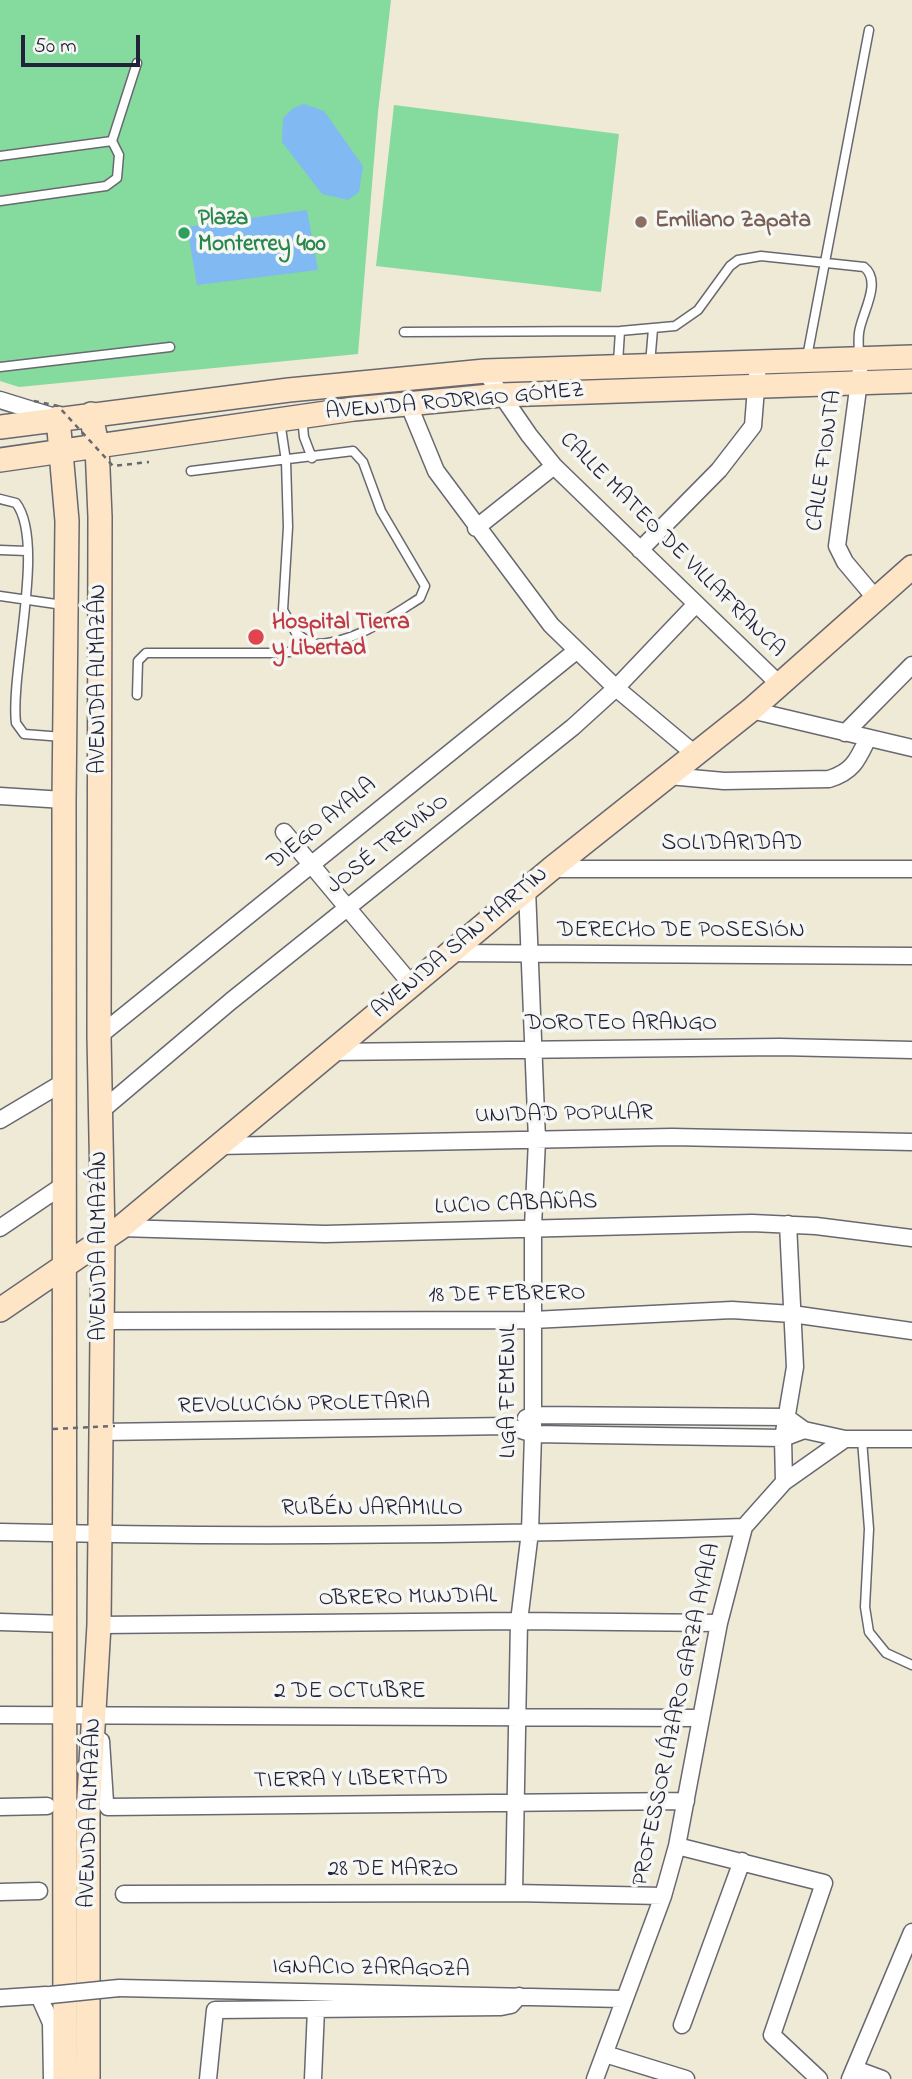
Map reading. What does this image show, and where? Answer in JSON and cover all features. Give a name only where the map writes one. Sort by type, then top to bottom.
[{"type":"main road","name":"AVENIDA RODRIGO GÓMEZ","points":[[0,427],[92,414],[485,371],[912,357]]},
{"type":"main road","name":"AVENIDA RODRIGO GÓMEZ","points":[[0,460],[290,418],[500,395],[912,381]]},
{"type":"main road","name":"AVENIDA ALMAZÁN","points":[[88,2079],[88,1813],[98,1716],[100,1534],[108,1429],[101,1321],[111,1233],[101,1111],[99,1036],[100,517],[97,446],[92,414]]},
{"type":"main road","name":"AVENIDA ALMAZÁN","points":[[58,418],[67,520],[64,800],[65,2079]]},
{"type":"main road","name":"AVENIDA SAN MARTÍN","points":[[0,1310],[111,1233],[551,869],[751,710],[778,683],[910,571]]},
{"type":"street","name":"CALLE FIONTA","points":[[860,358],[861,383],[837,545],[845,562],[877,600]]},
{"type":"street","points":[[640,550],[740,446],[753,426],[758,363]]},
{"type":"street","name":"CALLE MATEO DE VILLAFRANCA","points":[[485,371],[554,466],[778,683]]},
{"type":"street","points":[[0,400],[58,418]]},
{"type":"street","points":[[408,403],[436,471],[525,592],[576,651],[696,755]]},
{"type":"street","points":[[476,528],[554,466]]},
{"type":"street","name":"JOSÉ TREVIÑO","points":[[101,1111],[347,908],[573,727],[616,688],[696,604]]},
{"type":"street","name":"DIEGO AYALA","points":[[99,1036],[576,651]]},
{"type":"street","points":[[845,733],[912,665]]},
{"type":"street","points":[[751,710],[912,748]]},
{"type":"street","points":[[669,776],[724,781],[830,779],[844,775],[855,765],[868,738]]},
{"type":"street","points":[[0,796],[64,800]]},
{"type":"street","points":[[284,832],[412,985]]},
{"type":"street","name":"SOLIDARIDAD","points":[[551,869],[912,869]]},
{"type":"street","name":"LIGA FEMENIL","points":[[514,1893],[518,1802],[519,1621],[530,1532],[533,1434],[533,1227],[537,1140],[527,889]]},
{"type":"street","name":"DERECHO DE POSESIÓN","points":[[450,953],[531,956],[912,956]]},
{"type":"street","name":"DOROTEO ARANGO","points":[[329,1052],[535,1048],[912,1050]]},
{"type":"street","points":[[0,1120],[64,1082]]},
{"type":"street","name":"UNIDAD POPULAR","points":[[217,1146],[782,1137],[912,1142]]},
{"type":"street","points":[[0,1228],[65,1184]]},
{"type":"street","points":[[784,1482],[783,1438],[795,1367],[788,1224]]},
{"type":"street","name":"LUCIO CABAÑAS","points":[[111,1233],[325,1234],[533,1227],[788,1224],[912,1238]]},
{"type":"street","name":"18 DE FEBRERO","points":[[101,1321],[533,1320],[732,1310],[792,1314],[912,1331]]},
{"type":"street","name":"REVOLUCIÓN PROLETARIA","points":[[508,1426],[533,1415],[786,1417]]},
{"type":"street","points":[[786,1417],[804,1430],[845,1439],[912,1439]]},
{"type":"street","name":"REVOLUCIÓN PROLETARIA","points":[[108,1429],[508,1426],[533,1434],[783,1438],[804,1430]]},
{"type":"street","name":"PROFESSOR LÁZARO GARZA AYALA","points":[[595,2079],[622,1999],[663,1896],[677,1846],[719,1623],[744,1527],[784,1482],[845,1439]]},
{"type":"street","name":"RUBÉN JARAMILLO","points":[[0,1532],[530,1532],[744,1527]]},
{"type":"street","name":"OBRERO MUNDIAL","points":[[99,1625],[519,1621],[719,1623]]},
{"type":"street","points":[[0,1622],[65,1623]]},
{"type":"street","name":"2 DE OCTUBRE","points":[[0,1715],[519,1715],[700,1718]]},
{"type":"street","name":"TIERRA Y LIBERTAD","points":[[98,1716],[104,1802],[108,1807],[686,1801]]},
{"type":"street","points":[[0,1807],[47,1806]]},
{"type":"street","points":[[677,1846],[824,1883],[772,2035],[819,2079]]},
{"type":"street","points":[[682,2025],[742,1861]]},
{"type":"street","points":[[0,1892],[39,1891]]},
{"type":"street","name":"28 DE MARZO","points":[[124,1894],[514,1893],[663,1896]]},
{"type":"street","points":[[882,2079],[853,2074],[910,1944]]},
{"type":"street","name":"IGNACIO ZARAGOZA","points":[[44,1995],[119,1987],[622,1999]]},
{"type":"street","points":[[0,1998],[44,1995],[51,2023],[52,2079]]},
{"type":"street","points":[[208,2079],[214,2011],[501,2007],[511,2005],[519,1996]]},
{"type":"street","points":[[313,2079],[316,2009]]},
{"type":"street","points":[[605,2053],[686,2079]]},
{"type":"lane","points":[[807,360],[869,30]]},
{"type":"lane","points":[[0,201],[112,183],[120,168],[119,155],[112,141],[137,63]]},
{"type":"lane","points":[[0,156],[112,141]]},
{"type":"lane","points":[[404,332],[620,331],[675,326],[698,310],[730,266],[738,260],[761,256],[864,267],[872,277],[859,334],[860,358]]},
{"type":"lane","points":[[650,367],[653,329]]},
{"type":"lane","points":[[618,368],[620,331]]},
{"type":"lane","points":[[0,367],[170,347]]},
{"type":"lane","points":[[290,418],[304,437],[312,458]]},
{"type":"lane","points":[[290,418],[286,461],[288,527],[283,610],[296,633],[312,644]]},
{"type":"lane","points":[[138,695],[138,661],[146,653],[279,653],[298,651],[312,644],[330,645],[347,640],[420,598],[425,586],[381,511],[359,456],[353,451],[191,471]]},
{"type":"lane","points":[[0,499],[16,503],[22,510],[27,551],[16,723],[24,734],[66,737]]},
{"type":"lane","points":[[0,550],[27,551]]},
{"type":"lane","points":[[0,596],[67,605]]},
{"type":"lane","points":[[862,1440],[869,1529],[865,1607],[869,1632],[886,1653],[912,1665]]},
{"type":"path","points":[[34,401],[58,407],[113,466],[149,461]]},
{"type":"path","points":[[53,1429],[108,1429]]},
{"type":"green space","name":"Plaza Monterrey 400","points":[[0,0],[391,0],[378,112],[358,354],[19,387],[0,381]]},
{"type":"green space","points":[[394,105],[619,134],[601,292],[376,266]]},
{"type":"water","points":[[304,104],[324,111],[363,166],[359,192],[348,200],[322,194],[282,142],[283,118],[293,108]]},
{"type":"water","points":[[307,210],[318,270],[197,285],[187,227]]},
{"type":"place","name":"Emiliano Zapata","points":[[641,222]]},
{"type":"place","name":"Plaza Monterrey 400","points":[[184,233]]},
{"type":"place","name":"Hospital Tierra y Libertad","points":[[256,637]]}]
